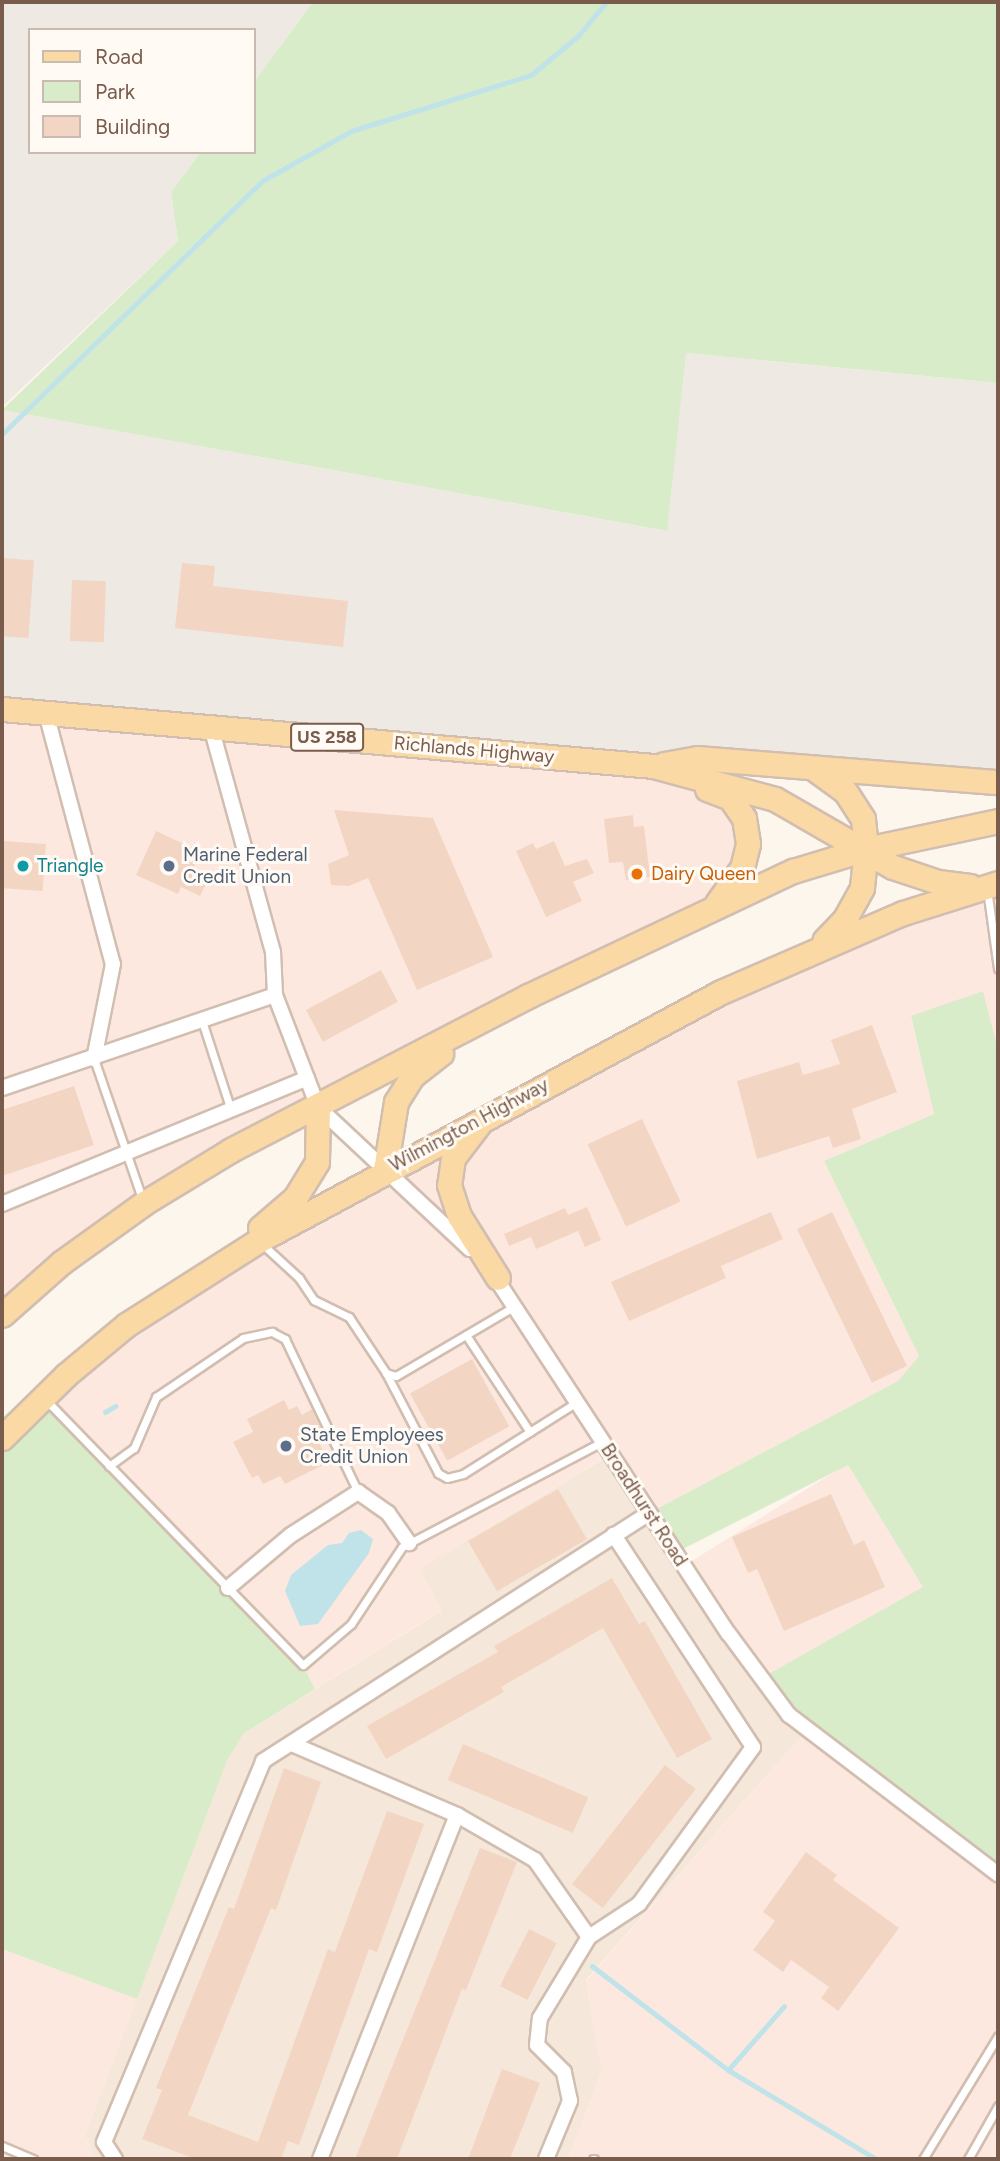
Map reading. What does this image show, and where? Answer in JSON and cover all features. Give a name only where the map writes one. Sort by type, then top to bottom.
[{"type":"main road","name":"Richlands Highway","points":[[2,709],[653,766],[722,781],[775,799],[866,849],[893,867],[938,883],[988,885]]},
{"type":"main road","name":"Richlands Highway","points":[[653,766],[697,758],[998,782]]},
{"type":"main road","points":[[653,766],[730,798],[744,818],[748,844],[742,868],[715,906]]},
{"type":"main road","points":[[813,768],[851,800],[863,819],[866,849],[862,888],[844,920],[819,946]]},
{"type":"main road","points":[[2,1315],[62,1262],[144,1203],[231,1150],[483,1019],[793,871],[866,849],[998,821]]},
{"type":"main road","name":"Wilmington Highway","points":[[2,1438],[43,1397],[126,1325],[219,1263],[258,1241],[633,1037],[819,946],[988,885]]},
{"type":"main road","points":[[385,1170],[396,1102],[412,1076],[483,1019]]},
{"type":"main road","points":[[219,1263],[295,1199],[317,1162],[318,1107]]},
{"type":"main road","points":[[485,1116],[453,1158],[449,1185],[459,1216],[498,1278]]},
{"type":"street","points":[[46,713],[113,964],[94,1059]]},
{"type":"street","points":[[211,727],[273,952],[275,995],[318,1107]]},
{"type":"street","points":[[2,1088],[94,1059],[275,995]]},
{"type":"street","points":[[2,1203],[126,1156],[307,1078]]},
{"type":"street","name":"Broadhurst Road","points":[[318,1107],[498,1278],[649,1513],[760,1679],[789,1715],[831,1751],[998,1874]]},
{"type":"street","points":[[228,1588],[291,1535],[358,1492],[388,1513],[410,1543]]},
{"type":"street","points":[[115,2159],[104,2141],[263,1761],[649,1513]]},
{"type":"street","points":[[546,2159],[570,2101],[564,2073],[537,2045],[540,2018],[589,1937],[639,1904],[753,1747],[614,1535]]},
{"type":"street","points":[[292,1744],[457,1815],[535,1860],[589,1937]]},
{"type":"street","points":[[320,2159],[457,1815]]},
{"type":"lane","points":[[988,885],[998,968]]},
{"type":"lane","points":[[202,1021],[231,1110]]},
{"type":"lane","points":[[94,1059],[144,1203]]},
{"type":"lane","points":[[258,1241],[288,1265],[314,1300],[349,1317],[386,1373],[438,1473],[447,1478],[463,1474],[577,1402]]},
{"type":"lane","points":[[386,1373],[396,1377],[515,1306]]},
{"type":"lane","points":[[109,1466],[134,1448],[156,1397],[243,1338],[272,1332],[285,1339],[358,1492]]},
{"type":"lane","points":[[466,1335],[530,1432]]},
{"type":"lane","points":[[43,1397],[303,1665],[351,1624],[402,1547],[603,1441]]},
{"type":"lane","points":[[923,2159],[998,2036]]},
{"type":"lane","points":[[968,2159],[998,2106]]},
{"type":"lane","points":[[2,2146],[33,2159]]},
{"type":"shaded area","points":[[2,2],[313,2],[256,79],[256,28],[28,28],[28,154],[200,154],[171,192],[178,241],[2,407]]},
{"type":"shaded area","points":[[685,353],[998,383],[998,782],[653,766],[2,709],[2,410],[666,531]]},
{"type":"shaded area","points":[[2,709],[653,766],[730,798],[748,844],[715,906],[231,1150],[2,1315]]},
{"type":"shaded area","points":[[998,883],[998,1049],[983,991],[911,1017],[934,1114],[824,1161],[919,1356],[898,1381],[649,1513],[610,1454],[420,1569],[442,1610],[315,1689],[303,1665],[43,1397],[126,1325],[612,1048]]},
{"type":"shaded area","points":[[611,1454],[807,1730],[586,1980],[602,2071],[568,2159],[94,2159],[85,2135],[227,1761],[243,1734],[441,1611],[419,1569]]},
{"type":"shaded area","points":[[847,1464],[924,1587],[759,1690],[682,1567]]},
{"type":"shaded area","points":[[807,1730],[994,1870],[998,1865],[998,2159],[568,2159],[602,2071],[586,1981]]},
{"type":"shaded area","points":[[2,1949],[137,1999],[85,2135],[94,2159],[2,2159]]},
{"type":"green space","points":[[313,2],[998,2],[998,383],[686,353],[667,531],[2,410],[178,241],[171,192],[200,154],[256,154],[256,79]]},
{"type":"green space","points":[[983,991],[998,1049],[998,1865],[994,1870],[827,1748],[760,1679],[923,1587],[848,1465],[675,1553],[649,1513],[898,1381],[919,1356],[824,1161],[934,1114],[911,1016]]},
{"type":"green space","points":[[43,1397],[303,1665],[315,1689],[243,1734],[227,1761],[137,1999],[2,1949],[2,1438]]},
{"type":"water","points":[[361,1530],[373,1539],[369,1553],[318,1624],[300,1626],[285,1591],[291,1575],[328,1545],[342,1543],[349,1533]]},
{"type":"building","points":[[2,558],[34,560],[28,638],[2,636]]},
{"type":"building","points":[[182,563],[215,566],[213,586],[348,601],[343,647],[175,628]]},
{"type":"building","points":[[72,580],[106,581],[104,642],[70,641]]},
{"type":"building","points":[[334,810],[433,818],[493,957],[417,990],[368,878],[349,886],[331,885],[328,864],[349,855]]},
{"type":"building","points":[[633,815],[634,827],[644,826],[650,877],[626,880],[623,862],[609,863],[604,819]]},
{"type":"building","points":[[156,831],[201,852],[193,868],[210,876],[200,896],[181,887],[178,894],[136,875]]},
{"type":"building","name":"Triangle","points":[[2,841],[46,844],[43,891],[2,888]]},
{"type":"building","points":[[554,841],[565,866],[587,859],[594,873],[573,882],[582,901],[546,917],[516,851],[533,843],[536,849]]},
{"type":"building","points":[[381,970],[398,1002],[323,1042],[306,1010]]},
{"type":"building","points":[[872,1025],[897,1092],[852,1109],[861,1139],[833,1148],[829,1136],[757,1159],[737,1081],[799,1062],[803,1075],[840,1064],[831,1040]]},
{"type":"building","points":[[74,1086],[94,1145],[2,1176],[2,1110]]},
{"type":"building","points":[[642,1119],[680,1201],[626,1227],[588,1144]]},
{"type":"building","points":[[587,1207],[601,1240],[585,1247],[578,1231],[536,1249],[531,1237],[509,1246],[504,1234],[565,1208],[568,1215]]},
{"type":"building","points":[[771,1212],[783,1239],[721,1266],[726,1278],[629,1321],[611,1282]]},
{"type":"building","points":[[832,1212],[907,1366],[872,1383],[797,1229]]},
{"type":"building","points":[[472,1359],[509,1426],[447,1461],[410,1393]]},
{"type":"building","points":[[284,1400],[289,1410],[297,1406],[302,1415],[312,1409],[323,1434],[316,1437],[329,1462],[285,1484],[280,1476],[263,1484],[258,1475],[252,1478],[233,1442],[253,1432],[247,1419]]},
{"type":"building","points":[[558,1489],[587,1539],[497,1591],[468,1541]]},
{"type":"building","points":[[831,1494],[854,1545],[864,1540],[885,1587],[784,1631],[757,1569],[748,1573],[732,1537]]},
{"type":"building","points":[[612,1578],[639,1624],[645,1621],[712,1739],[677,1758],[603,1628],[501,1687],[504,1692],[386,1759],[367,1726],[498,1652],[494,1646]]},
{"type":"building","points":[[463,1744],[588,1797],[573,1833],[448,1780]]},
{"type":"building","points":[[665,1765],[696,1789],[603,1908],[572,1884]]},
{"type":"building","points":[[284,1768],[321,1782],[276,1910],[271,1908],[188,2115],[258,2142],[328,1949],[335,1952],[387,1811],[424,1824],[377,1952],[369,1949],[299,2145],[288,2141],[281,2159],[195,2159],[142,2139],[162,2090],[156,2088],[229,1907],[234,1909]]},
{"type":"building","points":[[480,1848],[517,1862],[466,1990],[462,1989],[397,2159],[355,2159]]},
{"type":"building","points":[[806,1852],[837,1875],[833,1880],[899,1928],[838,2011],[821,1998],[829,1987],[791,1960],[783,1972],[753,1950],[775,1921],[763,1912]]},
{"type":"building","points":[[529,1929],[557,1943],[528,2000],[500,1986]]},
{"type":"building","points":[[502,2069],[540,2083],[510,2159],[468,2159]]},
{"type":"waterway","points":[[2,434],[262,181],[351,131],[531,75],[578,36],[606,2]]},
{"type":"waterway","points":[[105,1412],[115,1406]]},
{"type":"waterway","points":[[592,1966],[728,2070],[876,2159]]},
{"type":"waterway","points":[[728,2070],[784,2006]]},
{"type":"place","name":"Triangle","points":[[23,866]]},
{"type":"place","name":"Marine Federal Credit Union","points":[[169,866]]},
{"type":"place","name":"Dairy Queen","points":[[637,874]]},
{"type":"place","name":"State Employees Credit Union","points":[[286,1446]]}]
